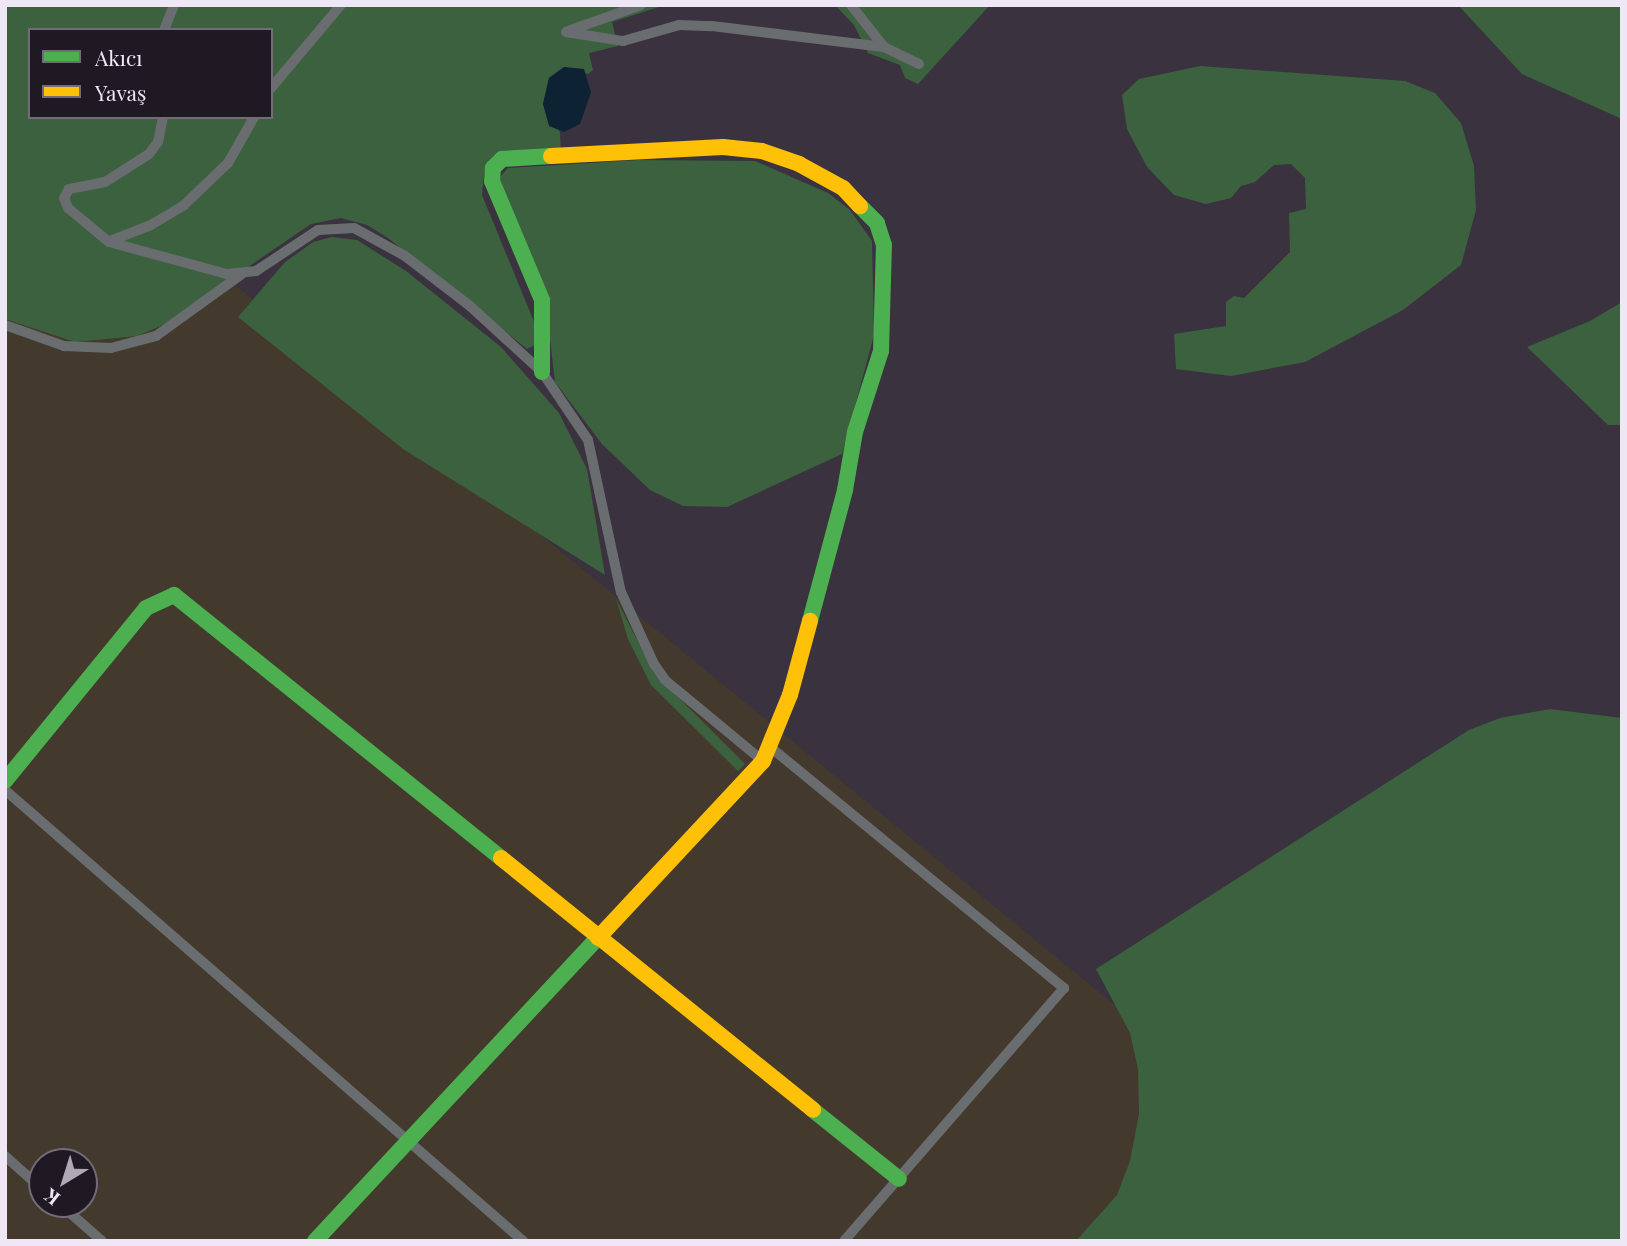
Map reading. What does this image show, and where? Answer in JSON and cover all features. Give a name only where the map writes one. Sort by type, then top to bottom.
[{"type":"street","points":[[165,28],[174,5]]},
{"type":"street","points":[[273,86],[341,5]]},
{"type":"street","points":[[641,5],[566,32],[623,41],[679,25],[712,26],[884,47],[919,64]]},
{"type":"street","points":[[851,5],[884,47]]},
{"type":"street","points":[[163,119],[158,142],[149,154],[105,181],[72,188],[64,195],[68,208],[109,242],[242,274]]},
{"type":"street","points":[[109,242],[151,225],[184,205],[228,163],[253,119]]},
{"type":"street","points":[[315,1241],[600,940],[766,753],[790,695],[845,489],[855,432],[881,351],[884,245],[877,223],[843,188],[799,164],[762,151],[723,147],[502,159],[493,168],[492,181],[542,300],[542,372]]},
{"type":"street","points":[[5,325],[64,346],[111,348],[156,336],[242,274],[256,271],[318,229],[354,228],[405,256],[503,334],[542,372],[589,440],[621,592],[654,664],[665,680],[766,753],[1064,988],[844,1241]]},
{"type":"street","points":[[5,781],[146,608],[174,595],[899,1179]]},
{"type":"street","points":[[5,790],[523,1241]]},
{"type":"street","points":[[5,1156],[28,1177]]},
{"type":"street","points":[[76,1218],[102,1241]]},
{"type":"shaded area","points":[[5,95],[28,115],[28,119],[32,119],[1403,1241],[5,1241]]},
{"type":"green space","points":[[5,5],[665,5],[612,22],[618,46],[589,53],[593,70],[588,74],[564,67],[549,78],[543,104],[560,132],[561,154],[487,167],[484,173],[482,195],[535,324],[535,345],[527,349],[388,238],[367,225],[341,218],[311,224],[163,325],[137,336],[75,342],[5,319]]},
{"type":"green space","points":[[835,5],[990,5],[918,84],[905,78],[900,65],[868,53],[854,25]]},
{"type":"green space","points":[[1458,5],[1622,5],[1622,119],[1522,74]]},
{"type":"green space","points":[[1200,66],[1405,81],[1435,93],[1461,123],[1474,166],[1476,210],[1461,265],[1403,310],[1305,362],[1231,376],[1176,369],[1174,334],[1226,326],[1226,302],[1234,296],[1244,298],[1290,252],[1289,213],[1306,209],[1305,178],[1291,164],[1274,165],[1255,182],[1241,186],[1231,198],[1206,204],[1174,195],[1147,167],[1127,129],[1122,95],[1139,79]]},
{"type":"green space","points":[[638,160],[755,161],[828,193],[850,210],[872,241],[874,335],[842,454],[727,507],[683,506],[650,490],[602,444],[555,382],[547,314],[497,180],[508,168]]},
{"type":"green space","points":[[332,237],[357,240],[406,271],[501,347],[559,413],[587,469],[605,575],[403,449],[238,317],[285,262],[313,242]]},
{"type":"green space","points":[[1622,302],[1622,425],[1608,425],[1527,347],[1590,321]]},
{"type":"green space","points":[[616,599],[654,673],[745,764],[738,771],[651,685],[628,639]]},
{"type":"green space","points":[[1550,709],[1622,718],[1622,1241],[1076,1241],[1117,1195],[1130,1161],[1139,1114],[1138,1069],[1130,1033],[1096,969],[1469,730],[1500,718]]},
{"type":"water","points":[[564,67],[584,69],[591,92],[580,124],[564,132],[549,126],[543,104],[549,78]]},
{"type":"traffic: fast","points":[[542,372],[542,300],[492,181],[493,168],[502,159],[551,156]]},
{"type":"traffic: fast","points":[[810,621],[845,490],[855,432],[881,351],[884,245],[877,223],[860,206]]},
{"type":"traffic: fast","points":[[5,781],[146,608],[174,595],[501,858]]},
{"type":"traffic: fast","points":[[315,1241],[598,938]]},
{"type":"traffic: fast","points":[[813,1110],[899,1179]]},
{"type":"traffic: slow","points":[[551,156],[723,147],[762,151],[799,164],[843,188],[860,206]]},
{"type":"traffic: slow","points":[[598,938],[763,761],[790,695],[810,621]]},
{"type":"traffic: slow","points":[[501,858],[813,1110]]}]
